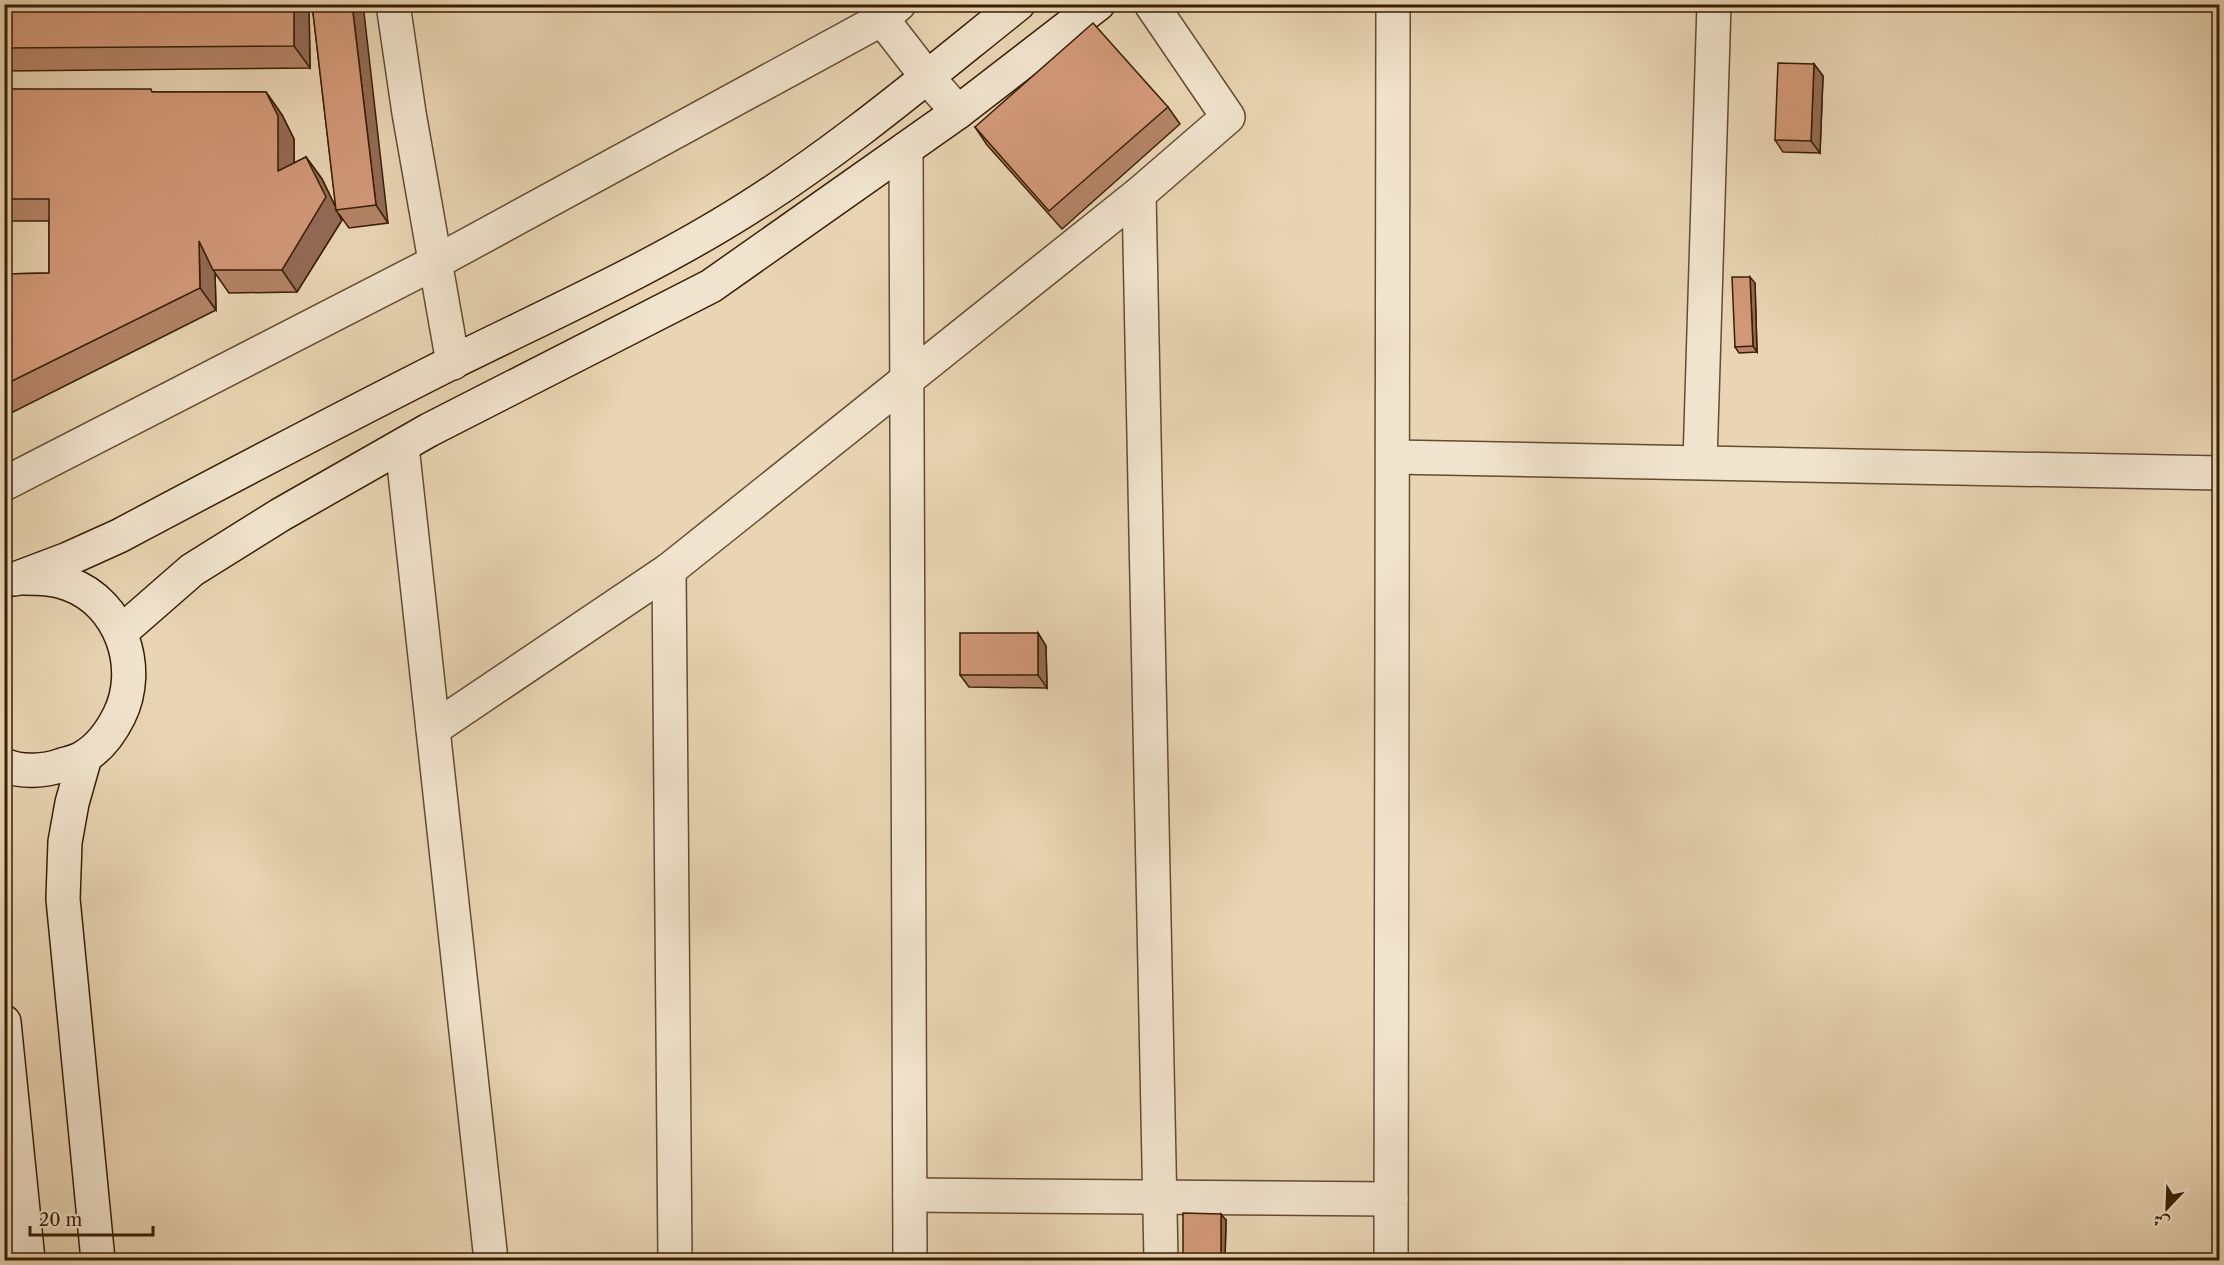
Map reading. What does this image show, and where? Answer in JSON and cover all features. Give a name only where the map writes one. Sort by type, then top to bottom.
[{"type":"street","points":[[393,4],[409,113],[453,363]]},
{"type":"street","points":[[10,580],[68,559],[118,536],[689,243],[744,211],[801,173],[1018,4]]},
{"type":"street","points":[[121,632],[192,570],[280,515],[429,430],[711,286],[958,112],[1098,4]]},
{"type":"street","points":[[433,729],[669,570],[906,378],[1139,194],[1228,117],[1151,4]]},
{"type":"street","points":[[1391,1260],[1393,4]]},
{"type":"street","points":[[1700,462],[1714,4]]},
{"type":"street","points":[[4,484],[436,262],[890,12],[927,76],[958,112]]},
{"type":"street","points":[[906,149],[910,1260]]},
{"type":"street","points":[[1139,194],[1161,1260]]},
{"type":"street","points":[[402,446],[491,1260]]},
{"type":"street","points":[[1393,457],[2220,473]]},
{"type":"street","points":[[669,570],[675,1260]]},
{"type":"street","points":[[4,765],[11,769],[49,770],[85,757],[111,733],[127,701],[130,666],[121,632],[108,612],[90,596],[70,584],[46,578],[10,580]]},
{"type":"street","points":[[85,757],[72,803],[65,842],[63,899],[98,1260]]},
{"type":"street","points":[[4,1022],[28,1260]]},
{"type":"street","points":[[910,1195],[1391,1199]]},
{"type":"building","points":[[4,4],[294,4],[294,46],[4,48]]},
{"type":"building","points":[[312,4],[352,4],[376,205],[336,210]]},
{"type":"building","points":[[1093,23],[1168,107],[1049,211],[975,127]]},
{"type":"building","points":[[1778,63],[1814,64],[1811,141],[1775,140]]},
{"type":"building","points":[[4,89],[266,92],[278,116],[278,171],[306,157],[326,197],[282,270],[213,270],[199,241],[200,288],[4,385],[4,274],[49,273],[49,199],[4,199]]},
{"type":"building","points":[[1732,277],[1750,277],[1753,346],[1735,347]]},
{"type":"building","points":[[960,633],[1038,633],[1038,675],[960,675]]},
{"type":"building","points":[[1183,1213],[1221,1214],[1221,1256],[1183,1255]]}]
